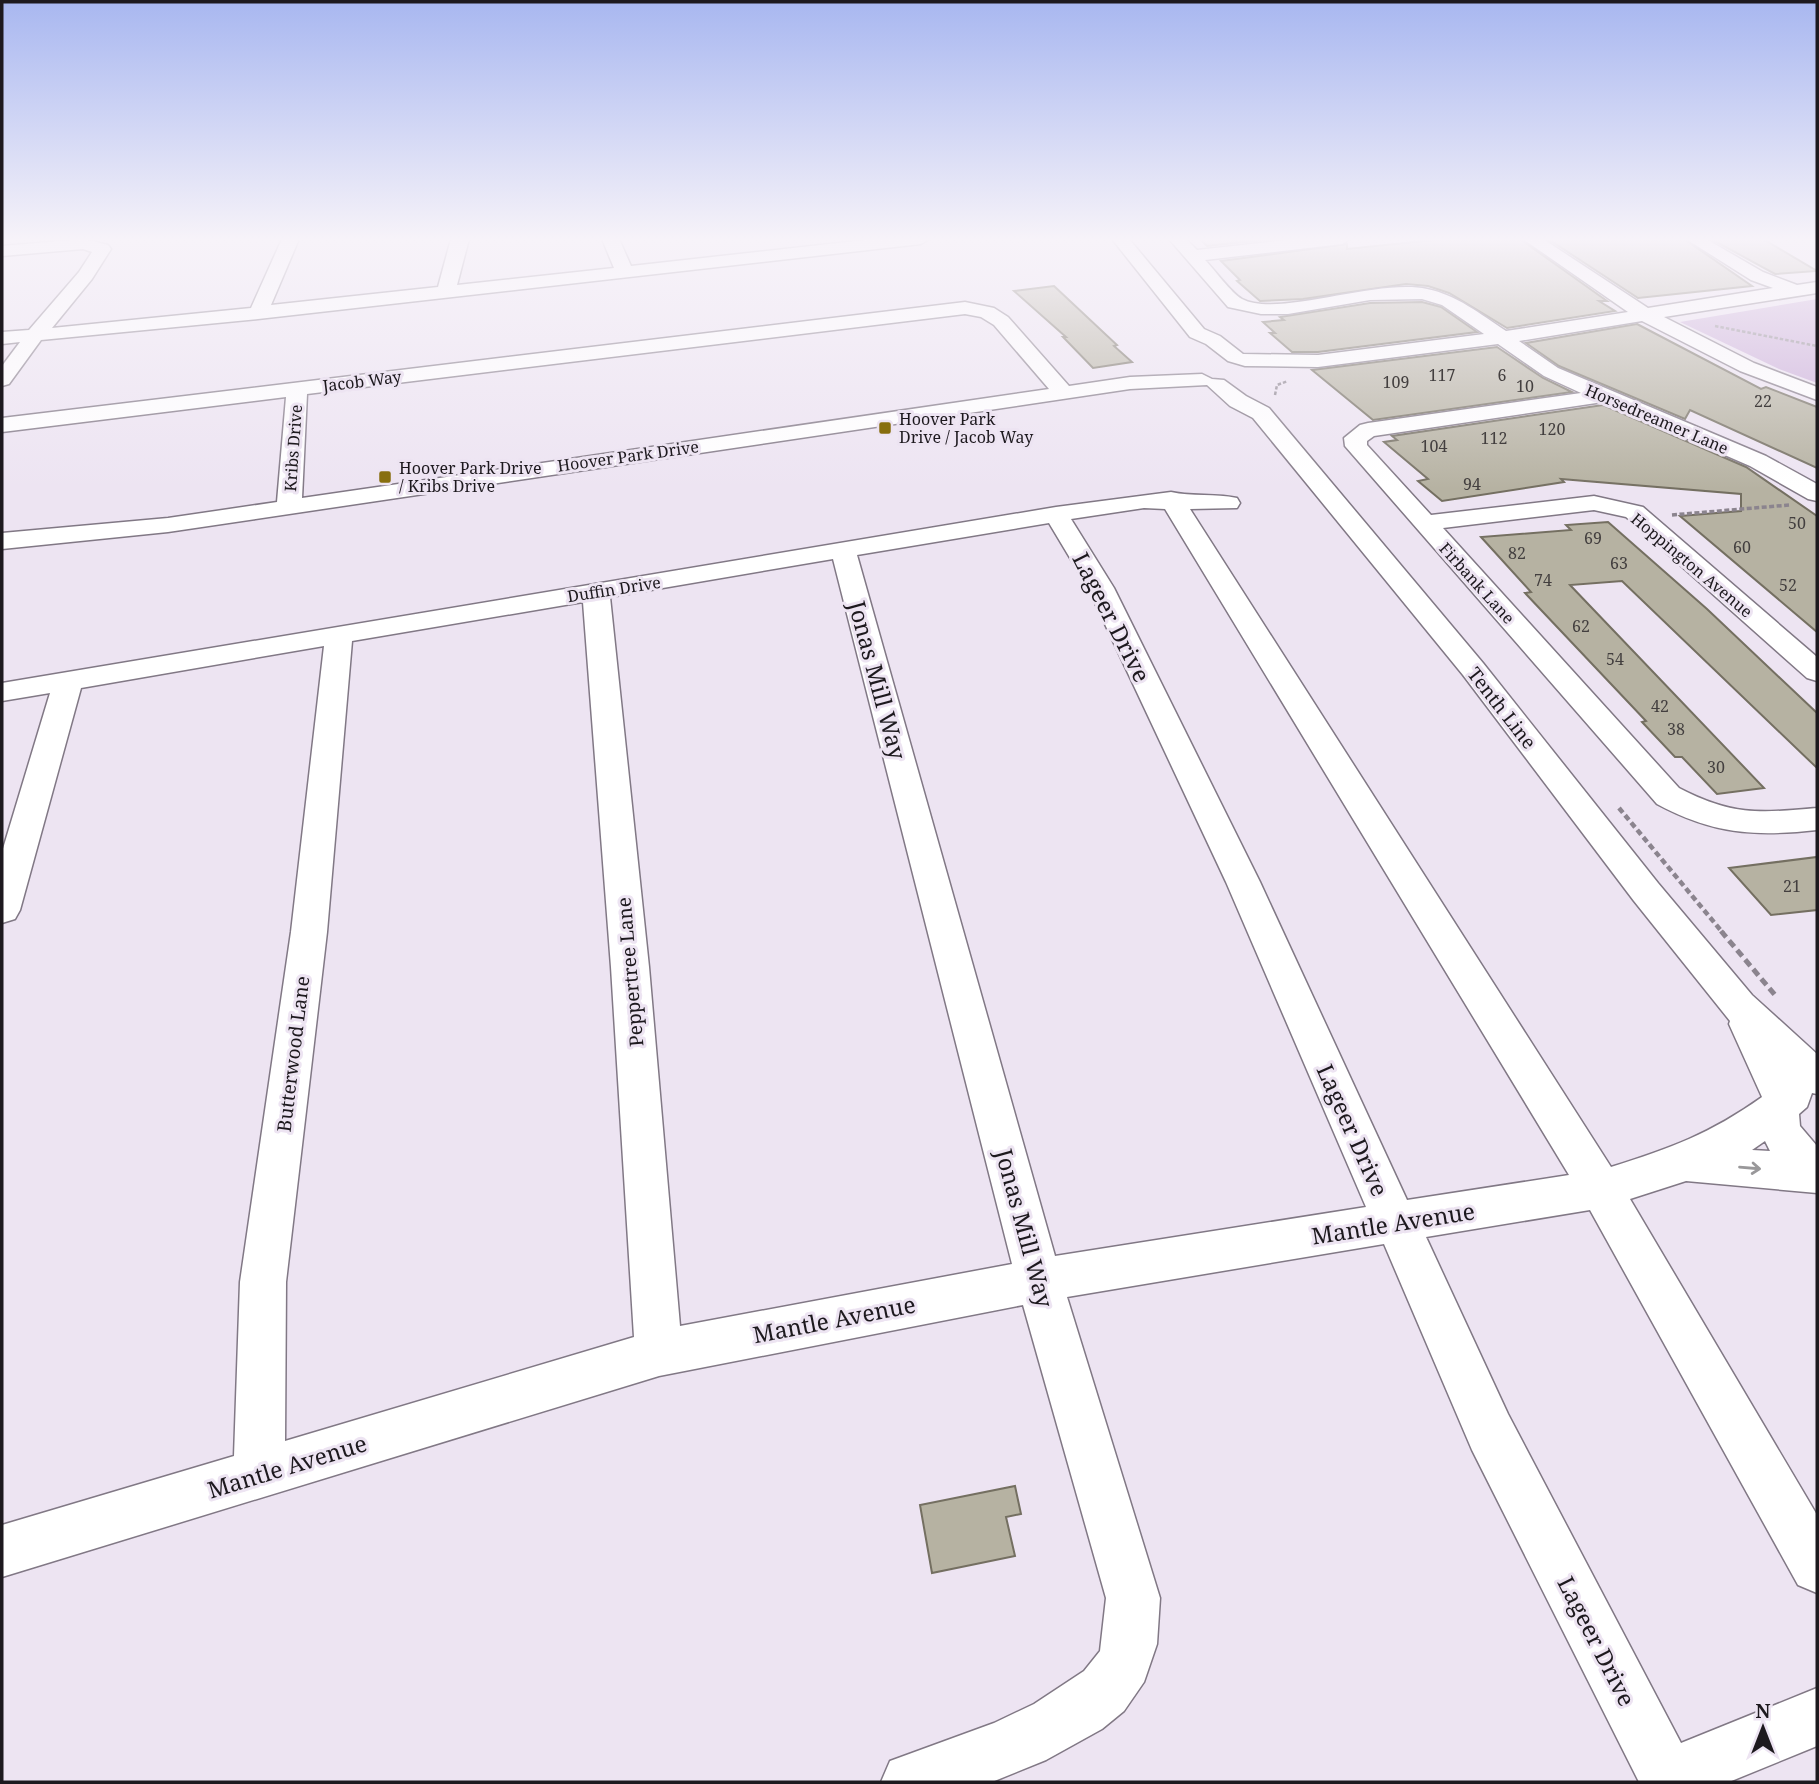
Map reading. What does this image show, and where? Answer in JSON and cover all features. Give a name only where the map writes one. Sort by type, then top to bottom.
[{"type":"street","points":[[2,380],[46,322]]},
{"type":"street","points":[[2,338],[160,322]]},
{"type":"street","name":"Jacob Way","points":[[4,424],[849,322]]},
{"type":"street","name":"Jacob Way","points":[[1002,322],[1063,393]]},
{"type":"street","points":[[1188,322],[1197,333],[1213,340],[1248,368]]},
{"type":"street","name":"Horsedreamer Lane","points":[[1479,322],[1551,372],[1601,396],[1758,461],[1817,495]]},
{"type":"street","points":[[1203,370],[1302,369],[1318,360],[1606,322]]},
{"type":"street","points":[[1659,322],[1747,367],[1817,394]]},
{"type":"street","points":[[1197,333],[1203,370]]},
{"type":"street","points":[[1203,370],[1248,368]]},
{"type":"street","name":"Tenth Line","points":[[1248,368],[1261,414]]},
{"type":"street","name":"Tenth Line","points":[[1203,370],[1238,401],[1261,414],[1473,669],[1739,1006],[1800,1094],[1777,1120],[1790,1148],[1817,1172]]},
{"type":"street","name":"Hoover Park Drive","points":[[2,541],[168,525],[1203,370]]},
{"type":"street","name":"Kribs Drive","points":[[289,506],[297,390]]},
{"type":"street","name":"Firbank Lane","points":[[1601,396],[1368,430],[1355,438],[1356,446],[1668,796],[1693,810],[1717,818],[1755,825],[1817,819]]},
{"type":"street","points":[[2,402],[4,424]]},
{"type":"street","points":[[1171,499],[1601,1189],[1817,1566]]},
{"type":"street","name":"Duffin Drive","points":[[2,692],[1056,514],[1171,499],[1228,503]]},
{"type":"street","name":"Hoppington Avenue","points":[[1423,523],[1594,503],[1634,512],[1817,673]]},
{"type":"street","name":"Lageer Drive","points":[[1056,514],[1101,588],[1237,870],[1420,1271],[1490,1433],[1669,1780]]},
{"type":"street","name":"Jonas Mill Way","points":[[843,550],[1039,1280],[1133,1598],[1132,1638],[1120,1671],[1096,1696],[1045,1732],[911,1782]]},
{"type":"street","name":"Peppertree Lane","points":[[596,592],[630,967],[659,1353]]},
{"type":"street","name":"Butterwood Lane","points":[[259,1475],[263,1282],[309,932],[339,634]]},
{"type":"street","points":[[2,911],[68,681]]},
{"type":"street","name":"Mantle Avenue","points":[[2,1551],[659,1353],[1039,1280],[1601,1189],[1684,1163],[1742,1135],[1800,1094]]},
{"type":"street","name":"Mantle Avenue","points":[[1684,1163],[1817,1172]]},
{"type":"street","points":[[1669,1780],[1817,1717]]},
{"type":"path","points":[[1712,326],[1817,346]]},
{"type":"path","points":[[1640,518],[1790,505]]},
{"type":"shaded area","points":[[1681,322],[1817,322],[1817,383],[1779,369]]},
{"type":"building","points":[[1049,322],[1093,322],[1132,362],[1093,368],[1063,337],[1066,337]]},
{"type":"building","points":[[1263,322],[1463,322],[1477,332],[1318,352],[1292,352],[1270,333],[1275,333]]},
{"type":"building","points":[[1497,322],[1544,322],[1507,328]]},
{"type":"building","points":[[1637,324],[1761,389],[1766,387],[1817,407],[1817,468],[1690,410],[1685,419],[1559,366],[1526,343]]},
{"type":"building","points":[[1497,347],[1543,378],[1572,392],[1373,420],[1312,370]]},
{"type":"building","points":[[1603,405],[1746,467],[1817,516],[1817,632],[1680,516],[1741,511],[1741,494],[1561,479],[1564,482],[1442,501],[1418,481],[1428,479],[1384,442],[1397,440],[1392,436]]},
{"type":"building","points":[[1608,522],[1707,609],[1817,713],[1817,768],[1622,581],[1570,585],[1764,788],[1717,794],[1682,757],[1675,757],[1642,722],[1646,721],[1525,593],[1531,592],[1481,537],[1571,530],[1566,525]]},
{"type":"building","points":[[1817,857],[1817,910],[1771,915],[1729,868]]},
{"type":"building","points":[[1015,1486],[1021,1514],[1006,1517],[1015,1556],[932,1573],[920,1505]]},
{"type":"place","name":"Hoover Park Drive / Jacob Way","points":[[885,428]]},
{"type":"place","name":"Hoover Park Drive / Kribs Drive","points":[[385,477]]}]
